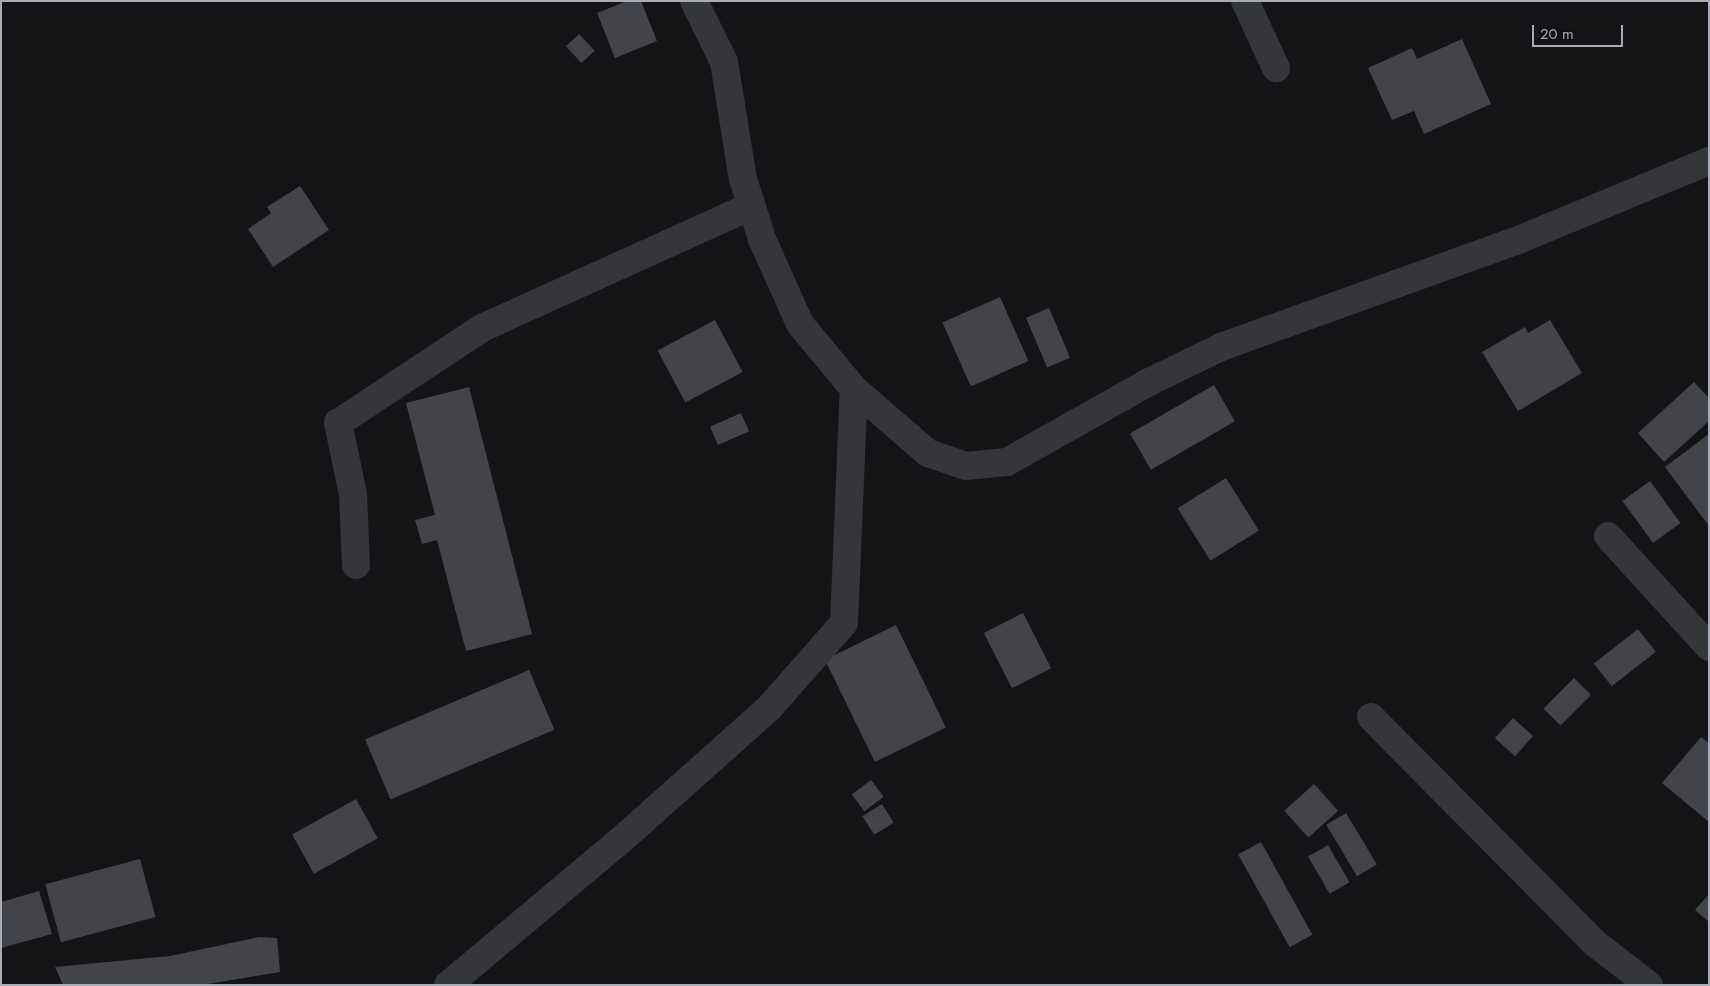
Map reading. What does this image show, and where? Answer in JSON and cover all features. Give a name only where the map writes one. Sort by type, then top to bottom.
[{"type":"street","points":[[694,1],[724,62],[743,179],[762,239],[800,324],[854,389],[928,453],[966,466],[1007,462],[1149,382],[1221,347],[1516,241],[1709,161]]},
{"type":"street","points":[[1245,1],[1276,68]]},
{"type":"street","points":[[356,565],[354,494],[338,422],[482,328],[752,206]]},
{"type":"street","points":[[448,985],[621,840],[769,708],[844,623],[854,389]]},
{"type":"street","points":[[1608,536],[1709,648]]},
{"type":"street","points":[[1371,717],[1596,944],[1649,985]]},
{"type":"building","points":[[627,1],[641,1],[657,41],[615,58],[597,13]]},
{"type":"building","points":[[579,34],[595,51],[582,63],[566,46]]},
{"type":"building","points":[[1462,39],[1491,104],[1424,134],[1414,111],[1392,120],[1368,68],[1412,48],[1417,59]]},
{"type":"building","points":[[300,186],[329,230],[273,267],[248,229],[271,213],[267,207]]},
{"type":"building","points":[[1000,297],[1028,361],[971,387],[942,323]]},
{"type":"building","points":[[1049,308],[1070,358],[1047,367],[1026,318]]},
{"type":"building","points":[[715,320],[743,372],[685,403],[658,351]]},
{"type":"building","points":[[1550,320],[1582,373],[1518,411],[1482,352],[1525,327],[1528,333]]},
{"type":"building","points":[[1694,382],[1709,398],[1709,421],[1664,462],[1638,433]]},
{"type":"building","points":[[1214,385],[1235,421],[1151,470],[1130,434]]},
{"type":"building","points":[[469,387],[532,634],[466,651],[437,540],[422,544],[415,520],[435,515],[406,403]]},
{"type":"building","points":[[741,413],[749,431],[718,445],[710,427]]},
{"type":"building","points":[[1709,434],[1709,526],[1665,467]]},
{"type":"building","points":[[1226,478],[1259,531],[1211,561],[1178,508]]},
{"type":"building","points":[[1650,481],[1681,523],[1653,543],[1622,501]]},
{"type":"building","points":[[1023,613],[1051,668],[1012,688],[984,633]]},
{"type":"building","points":[[896,625],[946,727],[875,762],[825,660]]},
{"type":"building","points":[[1638,629],[1656,652],[1612,686],[1594,663]]},
{"type":"building","points":[[529,670],[554,730],[391,799],[365,740]]},
{"type":"building","points":[[1574,678],[1591,695],[1561,725],[1544,708]]},
{"type":"building","points":[[1513,718],[1533,736],[1515,756],[1495,738]]},
{"type":"building","points":[[1701,737],[1709,743],[1709,822],[1662,783]]},
{"type":"building","points":[[871,780],[884,797],[864,811],[852,794]]},
{"type":"building","points":[[1314,784],[1338,811],[1308,838],[1284,811]]},
{"type":"building","points":[[356,799],[378,838],[314,874],[292,834]]},
{"type":"building","points":[[882,804],[894,823],[874,835],[862,816]]},
{"type":"building","points":[[1346,813],[1377,864],[1357,876],[1326,825]]},
{"type":"building","points":[[1261,842],[1312,935],[1290,947],[1238,855]]},
{"type":"building","points":[[1328,845],[1350,882],[1330,894],[1308,856]]},
{"type":"building","points":[[140,859],[156,917],[61,942],[45,884]]},
{"type":"building","points":[[39,891],[52,934],[1,948],[1,902]]},
{"type":"building","points":[[1709,894],[1709,922],[1695,910]]},
{"type":"building","points":[[259,937],[277,938],[280,972],[201,985],[63,985],[55,967],[170,956]]}]
